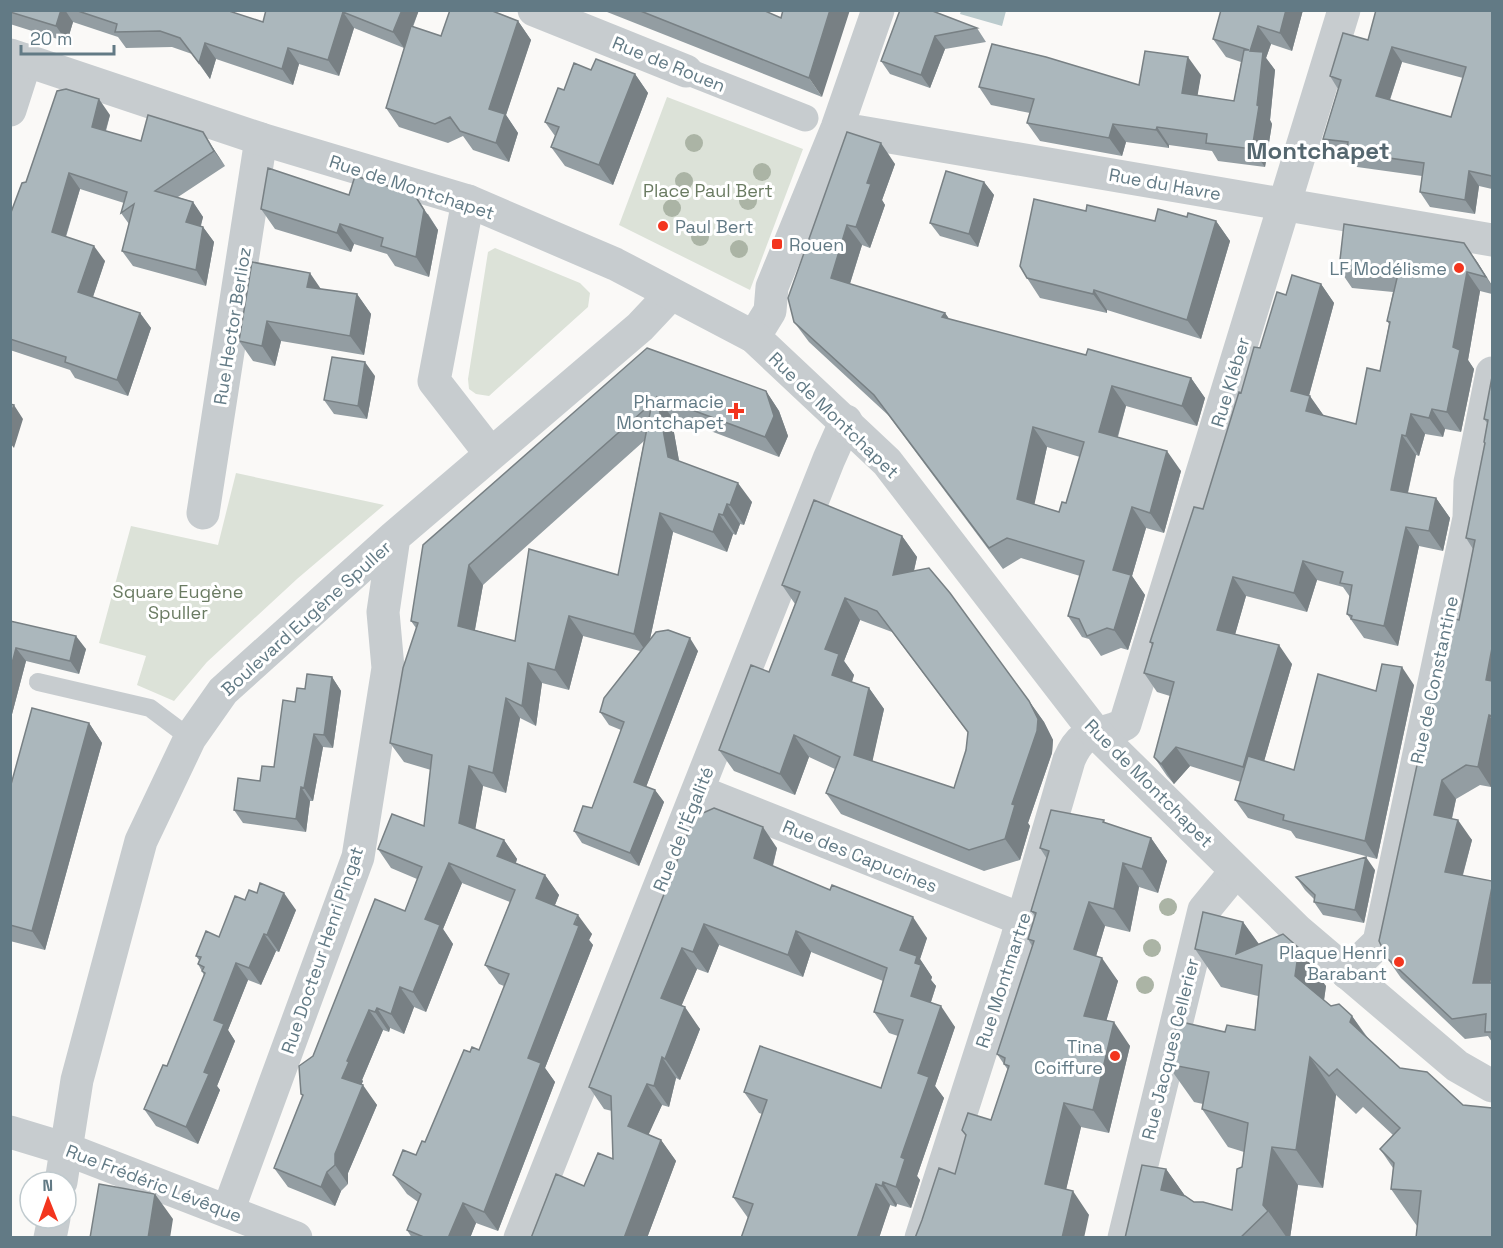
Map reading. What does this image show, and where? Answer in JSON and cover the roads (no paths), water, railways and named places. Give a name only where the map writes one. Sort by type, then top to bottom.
[{"type":"street","name":"Rue de Rouen","points":[[534,10],[804,118]]},
{"type":"street","points":[[754,337],[770,311],[772,287],[837,128],[878,10]]},
{"type":"street","name":"Rue Kléber","points":[[1095,732],[1115,730],[1125,724],[1344,10]]},
{"type":"street","points":[[10,110],[18,57]]},
{"type":"street","name":"Rue de Montchapet","points":[[18,57],[261,139],[468,201],[615,264],[754,337],[887,462],[1095,732],[1297,930],[1457,1066],[1492,1086]]},
{"type":"street","name":"Rue du Havre","points":[[837,128],[1492,240]]},
{"type":"street","name":"Rue Hector Berlioz","points":[[203,513],[261,139]]},
{"type":"street","points":[[468,201],[434,381],[490,453]]},
{"type":"street","name":"Boulevard Eugène Spuller","points":[[63,1170],[77,1080],[141,841],[190,738],[223,691],[490,453],[640,327],[671,294]]},
{"type":"street","name":"Rue de Constantine","points":[[1347,973],[1379,942],[1469,518],[1481,484],[1492,373]]},
{"type":"street","name":"Rue de l'Égalité","points":[[520,1238],[829,459],[846,422]]},
{"type":"street","name":"Rue Docteur Henri Pingat","points":[[228,1211],[358,857],[387,668],[383,612],[394,537]]},
{"type":"street","name":"Rue Montmartre","points":[[921,1238],[1023,920],[1069,760],[1076,745],[1095,732]]},
{"type":"street","name":"Rue des Capucines","points":[[698,791],[1023,920]]},
{"type":"street","name":"Rue Jacques Cellerier","points":[[1124,1238],[1204,910],[1236,871]]},
{"type":"street","name":"Rue Frédéric Lévêque","points":[[10,1132],[66,1149],[296,1238]]},
{"type":"lane","points":[[804,118],[837,128]]},
{"type":"lane","points":[[38,682],[150,708],[190,738]]},
{"type":"place","name":"Paul Bert","points":[[663,226]]},
{"type":"place","name":"Rouen","points":[[777,244]]},
{"type":"place","name":"LF Modélisme","points":[[1459,268]]},
{"type":"place","name":"Pharmacie Montchapet","points":[[736,411]]},
{"type":"place","name":"Plaque Henri Barabant","points":[[1399,962]]},
{"type":"place","name":"Tina Coiffure","points":[[1115,1056]]},
{"type":"district","name":"Montchapet","points":[[1318,150]]},
{"type":"park label","name":"Place Paul Bert","points":[[708,190]]},
{"type":"park label","name":"Square Eugène Spuller","points":[[178,601]]}]
